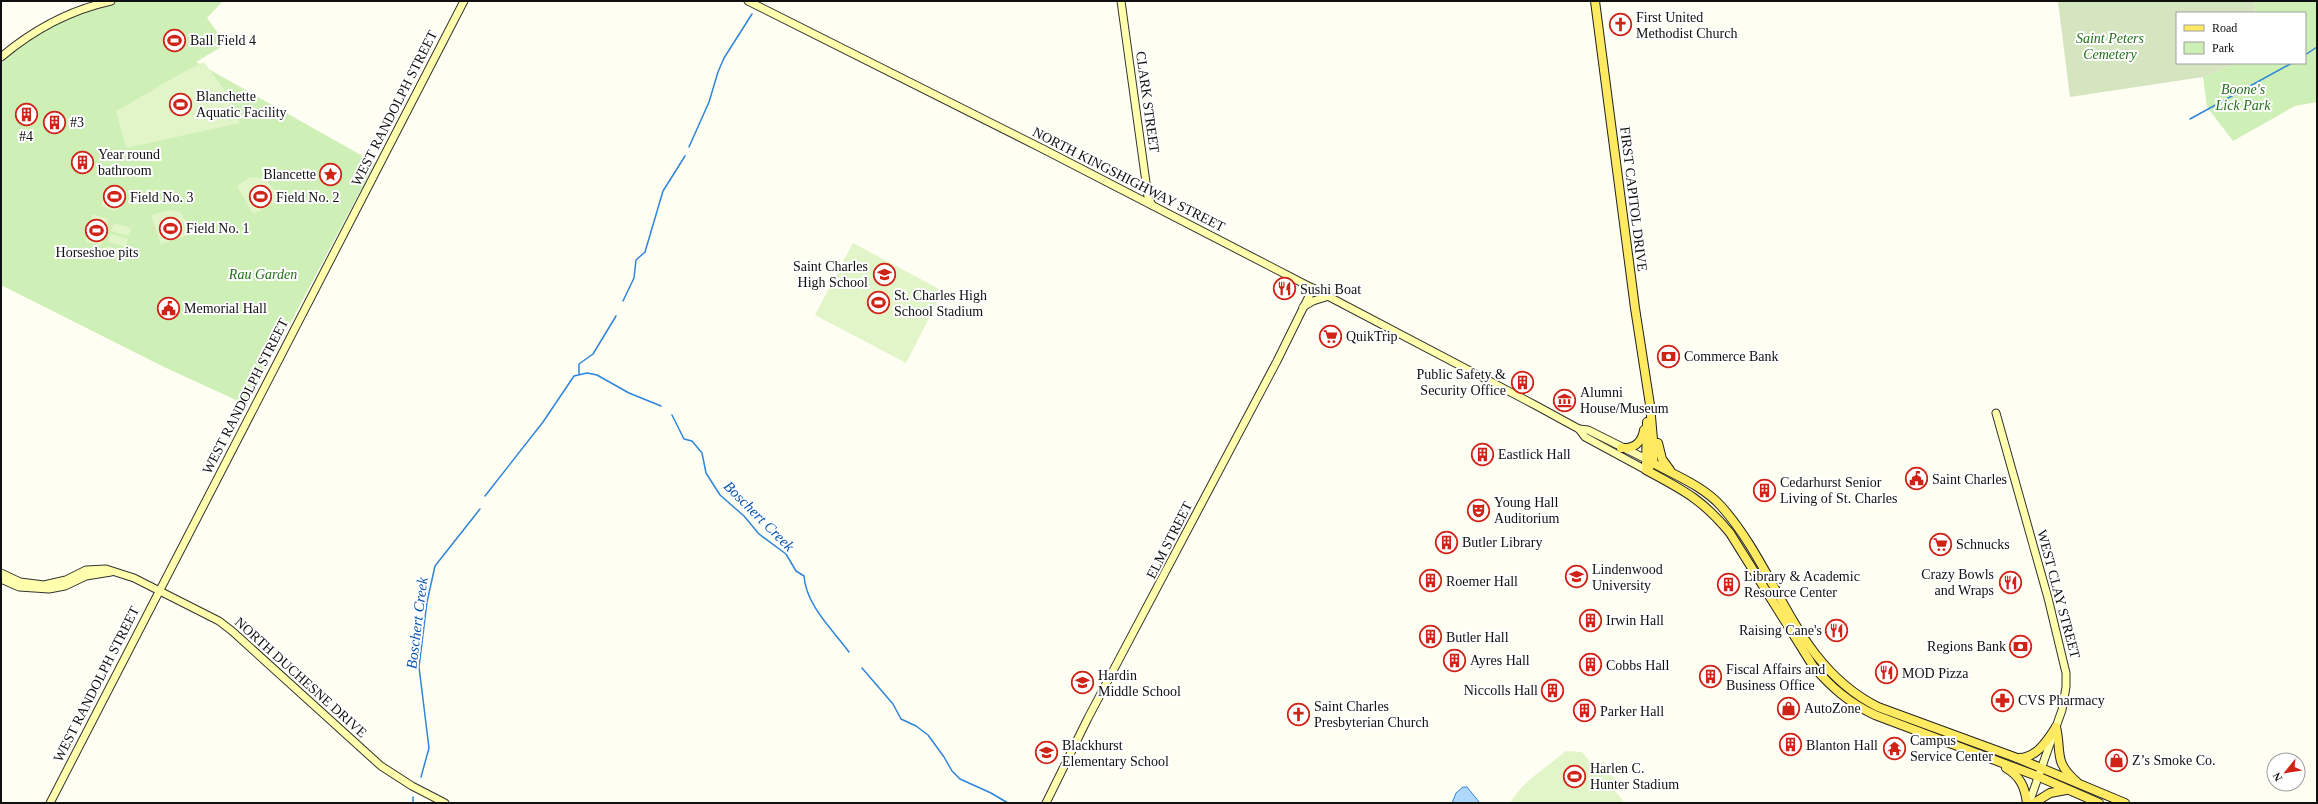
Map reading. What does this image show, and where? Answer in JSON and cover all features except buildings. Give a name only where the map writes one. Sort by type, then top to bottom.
[{"type":"main road","points":[[1,51],[35,26],[63,12],[95,1]]},
{"type":"main road","points":[[1,57],[37,30],[65,16],[111,1]]},
{"type":"main road","name":"WEST RANDOLPH STREET","points":[[50,803],[158,591],[464,1]]},
{"type":"main road","name":"NORTH KINGSHIGHWAY STREET","points":[[748,1],[1329,296],[1579,429]]},
{"type":"main road","name":"CLARK STREET","points":[[1121,1],[1148,197],[1152,205]]},
{"type":"main road","name":"FIRST CAPITOL DRIVE","points":[[1595,1],[1649,402],[1654,451],[1650,461]]},
{"type":"main road","name":"ELM STREET","points":[[1046,803],[1313,288]]},
{"type":"main road","points":[[1303,307],[1313,301],[1329,296]]},
{"type":"main road","points":[[1649,402],[1654,414],[1659,452],[1673,474]]},
{"type":"main road","name":"FIRST CAPITOL DRIVE","points":[[1649,402],[1646,414],[1650,461]]},
{"type":"main road","name":"WEST CLAY STREET","points":[[1996,413],[2063,654],[2066,688],[2056,727],[2028,803]]},
{"type":"main road","points":[[1621,448],[1636,446],[1643,438],[1646,414]]},
{"type":"main road","points":[[1579,429],[1588,430],[1621,448],[1650,461],[1710,496],[1737,525],[1803,638],[1818,659],[1844,687],[1857,697],[1878,707],[2017,758],[2081,786],[2125,803]]},
{"type":"main road","points":[[1579,429],[1585,437],[1697,498],[1714,513],[1730,533],[1805,655],[1838,692],[1853,705],[1875,715],[2037,776],[2098,803]]},
{"type":"main road","points":[[1646,470],[1650,461]]},
{"type":"main road","name":"NORTH DUCHESNE DRIVE","points":[[1,572],[20,582],[44,585],[66,580],[86,570],[102,568],[134,578],[226,626],[381,766],[412,786],[445,803]]},
{"type":"main road","name":"NORTH DUCHESNE DRIVE","points":[[1,579],[18,587],[42,590],[64,586],[86,576],[111,572]]},
{"type":"main road","points":[[2017,758],[2032,754],[2044,746],[2056,727]]},
{"type":"main road","points":[[2056,727],[2059,738],[2058,755],[2061,764],[2081,786]]},
{"type":"main road","points":[[1988,757],[2013,772],[2025,791],[2028,803]]},
{"type":"main road","points":[[2034,803],[2050,794],[2067,790]]},
{"type":"green space","name":"Rau Garden","points":[[111,1],[223,1],[207,18],[226,44],[196,62],[375,163],[247,405],[164,367],[1,285],[1,57],[37,30]]},
{"type":"green space","name":"Boone's Lick Park","points":[[2254,1],[2317,1],[2317,102],[2295,106],[2233,141],[2207,107],[2203,77],[2235,64],[2306,64],[2306,12],[2256,12]]},
{"type":"green space","name":"Saint Peters Cemetery","points":[[2254,1],[2256,12],[2176,12],[2176,64],[2235,64],[2203,77],[2070,97],[2058,2]]},
{"type":"green space","name":"Ball Field 4","points":[[174,29],[181,31],[187,37],[186,44],[180,50],[170,50],[163,38],[164,34]]},
{"type":"green space","name":"Blanchette Aquatic Facility","points":[[204,62],[228,95],[240,123],[126,148],[116,111],[181,73]]},
{"type":"green space","name":"Field No. 2","points":[[250,177],[261,178],[269,183],[275,190],[280,200],[253,214],[237,186]]},
{"type":"green space","name":"Field No. 3","points":[[107,188],[117,188],[123,197],[122,207],[115,211],[101,206]]},
{"type":"green space","name":"Field No. 1","points":[[169,210],[180,212],[186,221],[189,235],[161,244],[151,215]]},
{"type":"green space","name":"Horseshoe pits","points":[[92,214],[108,219],[101,246],[85,242]]},
{"type":"green space","points":[[114,223],[131,228],[129,236],[111,231]]},
{"type":"green space","points":[[110,234],[128,239],[125,247],[108,242]]},
{"type":"green space","name":"St. Charles High School Stadium","points":[[853,243],[943,291],[906,363],[815,315]]},
{"type":"green space","points":[[107,246],[125,251],[122,259],[105,254]]},
{"type":"green space","name":"Harlen C. Hunter Stadium","points":[[1566,751],[1582,752],[1593,765],[1604,762],[1611,775],[1621,782],[1615,791],[1625,803],[1510,803],[1528,781]]},
{"type":"water","points":[[1463,787],[1467,787],[1480,803],[1452,803],[1456,793]]},
{"type":"waterway","points":[[689,147],[709,102],[724,58],[752,14]]},
{"type":"waterway","points":[[2306,54],[2317,47]]},
{"type":"waterway","points":[[2190,119],[2290,64]]},
{"type":"waterway","points":[[623,301],[634,278],[636,260],[645,252],[663,191],[685,156]]},
{"type":"waterway","points":[[579,374],[579,364],[593,354],[616,316]]},
{"type":"waterway","name":"Boschert Creek","points":[[485,496],[543,422],[574,376],[587,373],[597,375],[629,393],[661,406]]},
{"type":"waterway","name":"Boschert Creek","points":[[672,415],[684,439],[692,441],[702,453],[706,473],[720,495],[744,516],[759,534],[786,554],[796,571],[804,576],[809,597],[821,616],[849,652]]},
{"type":"waterway","name":"Boschert Creek","points":[[421,777],[429,748],[419,667],[427,602],[435,566],[480,509]]},
{"type":"waterway","name":"Boschert Creek","points":[[862,668],[893,704],[901,719],[916,726],[928,735],[952,771],[960,779],[991,793],[1008,803]]},
{"type":"waterway","name":"Boschert Creek","points":[[413,797],[413,803]]},
{"type":"place","name":"First United Methodist Church","points":[[1621,25]]},
{"type":"place","name":"Ball Field 4","points":[[175,40]]},
{"type":"place","name":"Blanchette Aquatic Facility","points":[[181,104]]},
{"type":"place","name":"#4","points":[[26,114]]},
{"type":"place","name":"#3","points":[[55,122]]},
{"type":"place","name":"Year round bathroom","points":[[83,162]]},
{"type":"place","name":"Blancette","points":[[331,174]]},
{"type":"place","name":"Field No. 3","points":[[114,197]]},
{"type":"place","name":"Field No. 2","points":[[261,197]]},
{"type":"place","name":"Field No. 1","points":[[171,228]]},
{"type":"place","name":"Horseshoe pits","points":[[97,230]]},
{"type":"place","name":"Saint Charles High School","points":[[884,274]]},
{"type":"place","name":"Sushi Boat","points":[[1284,289]]},
{"type":"place","name":"St. Charles High School Stadium","points":[[879,303]]},
{"type":"place","name":"Memorial Hall","points":[[169,308]]},
{"type":"place","name":"QuikTrip","points":[[1331,336]]},
{"type":"place","name":"Commerce Bank","points":[[1669,356]]},
{"type":"place","name":"Public Safety & Security Office","points":[[1522,382]]},
{"type":"place","name":"Alumni House/Museum","points":[[1564,400]]},
{"type":"place","name":"Eastlick Hall","points":[[1483,454]]},
{"type":"place","name":"Saint Charles","points":[[1916,479]]},
{"type":"place","name":"Cedarhurst Senior Living of St. Charles","points":[[1765,490]]},
{"type":"place","name":"Young Hall Auditorium","points":[[1479,510]]},
{"type":"place","name":"Butler Library","points":[[1446,542]]},
{"type":"place","name":"Schnucks","points":[[1940,544]]},
{"type":"place","name":"Lindenwood University","points":[[1576,577]]},
{"type":"place","name":"Roemer Hall","points":[[1431,581]]},
{"type":"place","name":"Crazy Bowls and Wraps","points":[[2010,582]]},
{"type":"place","name":"Library & Academic Resource Center","points":[[1729,584]]},
{"type":"place","name":"Irwin Hall","points":[[1590,620]]},
{"type":"place","name":"Raising Cane's","points":[[1837,630]]},
{"type":"place","name":"Butler Hall","points":[[1430,637]]},
{"type":"place","name":"Regions Bank","points":[[2021,646]]},
{"type":"place","name":"Ayres Hall","points":[[1455,660]]},
{"type":"place","name":"Cobbs Hall","points":[[1590,665]]},
{"type":"place","name":"MOD Pizza","points":[[1887,673]]},
{"type":"place","name":"Fiscal Affairs and Business Office","points":[[1710,677]]},
{"type":"place","name":"Hardin Middle School","points":[[1083,683]]},
{"type":"place","name":"Niccolls Hall","points":[[1553,690]]},
{"type":"place","name":"CVS Pharmacy","points":[[2002,700]]},
{"type":"place","name":"AutoZone","points":[[1788,708]]},
{"type":"place","name":"Parker Hall","points":[[1584,711]]},
{"type":"place","name":"Saint Charles Presbyterian Church","points":[[1299,714]]},
{"type":"place","name":"Blanton Hall","points":[[1791,745]]},
{"type":"place","name":"Campus Service Center","points":[[1895,748]]},
{"type":"place","name":"Blackhurst Elementary School","points":[[1047,753]]},
{"type":"place","name":"Z’s Smoke Co.","points":[[2116,760]]},
{"type":"place","name":"Harlen C. Hunter Stadium","points":[[1574,776]]}]
